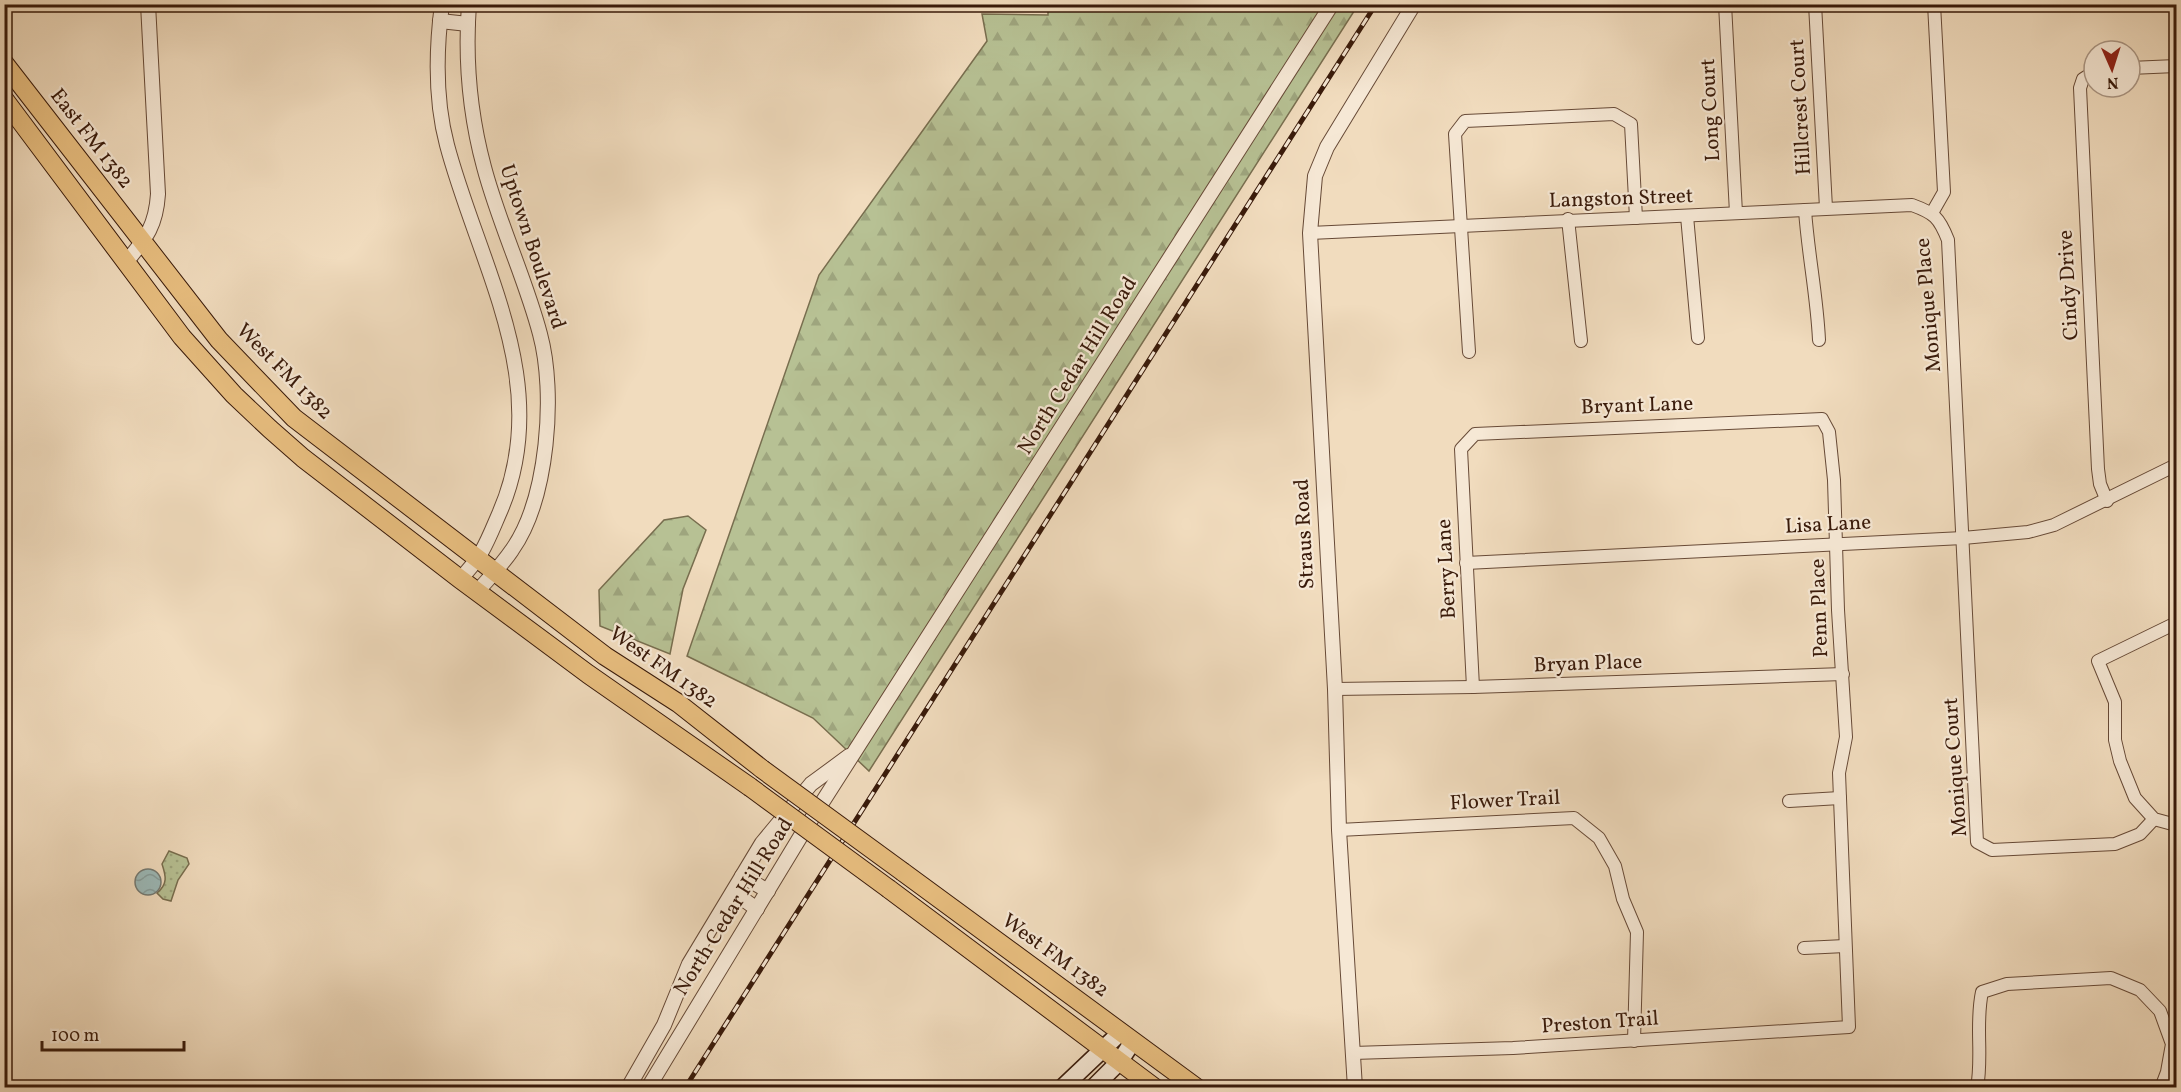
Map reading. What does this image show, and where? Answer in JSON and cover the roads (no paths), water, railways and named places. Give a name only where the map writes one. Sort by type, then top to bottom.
[{"type":"main road","name":"East FM 1382","points":[[4,63],[143,243]]},
{"type":"main road","points":[[4,88],[27,93]]},
{"type":"main road","points":[[7,103],[29,113],[59,151],[72,152]]},
{"type":"main road","points":[[7,103],[182,337],[241,402],[303,458],[477,592],[588,674],[672,730],[750,787],[1155,1088]]},
{"type":"main road","name":"West FM 1382","points":[[143,243],[219,340],[294,418],[621,667],[678,703],[762,769],[1197,1088]]},
{"type":"main road","points":[[1062,1088],[1104,1050],[1127,1036]]},
{"type":"main road","points":[[1093,1088],[1120,1061],[1127,1036]]},
{"type":"street","points":[[127,261],[143,243],[157,216],[158,194],[148,4]]},
{"type":"street","points":[[442,4],[437,68],[446,142],[505,316],[515,373],[519,423],[508,494],[479,560],[460,579]]},
{"type":"street","name":"Uptown Boulevard","points":[[469,4],[469,72],[484,166],[541,336],[547,389],[544,452],[527,523],[513,550],[477,592]]},
{"type":"street","name":"North Cedar Hill Road","points":[[648,1088],[857,749],[1332,4]]},
{"type":"street","name":"Straus Road","points":[[1355,1088],[1339,830],[1335,689],[1310,233],[1315,176],[1327,147],[1414,4]]},
{"type":"street","name":"Long Court","points":[[1725,4],[1736,213]]},
{"type":"street","name":"Hillcrest Court","points":[[1815,4],[1826,208]]},
{"type":"street","name":"Monique Place","points":[[1934,4],[1944,192],[1932,213],[1941,223],[1948,240],[1963,538]]},
{"type":"street","points":[[440,21],[468,24]]},
{"type":"street","points":[[2142,67],[2176,66]]},
{"type":"street","name":"Cindy Drive","points":[[2082,81],[2079,87],[2082,189],[2098,469],[2100,484],[2107,501]]},
{"type":"street","points":[[1469,352],[1455,134],[1465,121],[1614,114],[1631,124],[1636,218]]},
{"type":"street","name":"Langston Street","points":[[1310,233],[1568,219],[1687,216],[1912,205],[1932,213]]},
{"type":"street","points":[[1805,210],[1809,259],[1817,302],[1818,340]]},
{"type":"street","points":[[1687,216],[1698,338]]},
{"type":"street","points":[[1568,219],[1581,341]]},
{"type":"street","name":"Bryant Lane","points":[[1461,449],[1475,434],[1485,433],[1822,419]]},
{"type":"street","name":"Penn Place","points":[[1822,419],[1829,432],[1846,737],[1839,773],[1849,1027]]},
{"type":"street","name":"Berry Lane","points":[[1461,449],[1473,687]]},
{"type":"street","name":"Lisa Lane","points":[[1466,563],[1837,545],[2028,532],[2054,525],[2107,501],[2176,465]]},
{"type":"street","name":"Monique Court","points":[[1963,538],[1977,842],[1992,850],[2115,844],[2140,834],[2154,819]]},
{"type":"street","points":[[2176,623],[2098,661],[2115,702],[2115,740],[2124,773],[2135,798],[2154,819],[2176,825]]},
{"type":"street","name":"Bryan Place","points":[[1335,689],[1473,687],[1843,674]]},
{"type":"street","name":"North Cedar Hill Road","points":[[628,1088],[664,1026],[689,964],[762,843],[811,784],[857,749]]},
{"type":"street","points":[[1789,801],[1840,798]]},
{"type":"street","name":"Flower Trail","points":[[1339,830],[1574,818],[1599,838],[1615,866],[1623,899],[1637,932],[1634,1041]]},
{"type":"street","points":[[742,876],[768,891]]},
{"type":"street","points":[[733,892],[757,909]]},
{"type":"street","points":[[1804,948],[1845,946]]},
{"type":"street","points":[[1977,1088],[1979,1077],[1977,1015],[1982,992],[2007,984],[2110,978],[2140,990],[2160,1011],[2172,1044],[2167,1072],[2161,1088]]},
{"type":"street","name":"Preston Trail","points":[[1353,1053],[1634,1041],[1849,1027]]},
{"type":"water","points":[[148,869],[157,873],[161,882],[157,891],[148,895],[139,891],[135,882],[139,873]]},
{"type":"railway","points":[[685,1088],[1376,4]]}]
